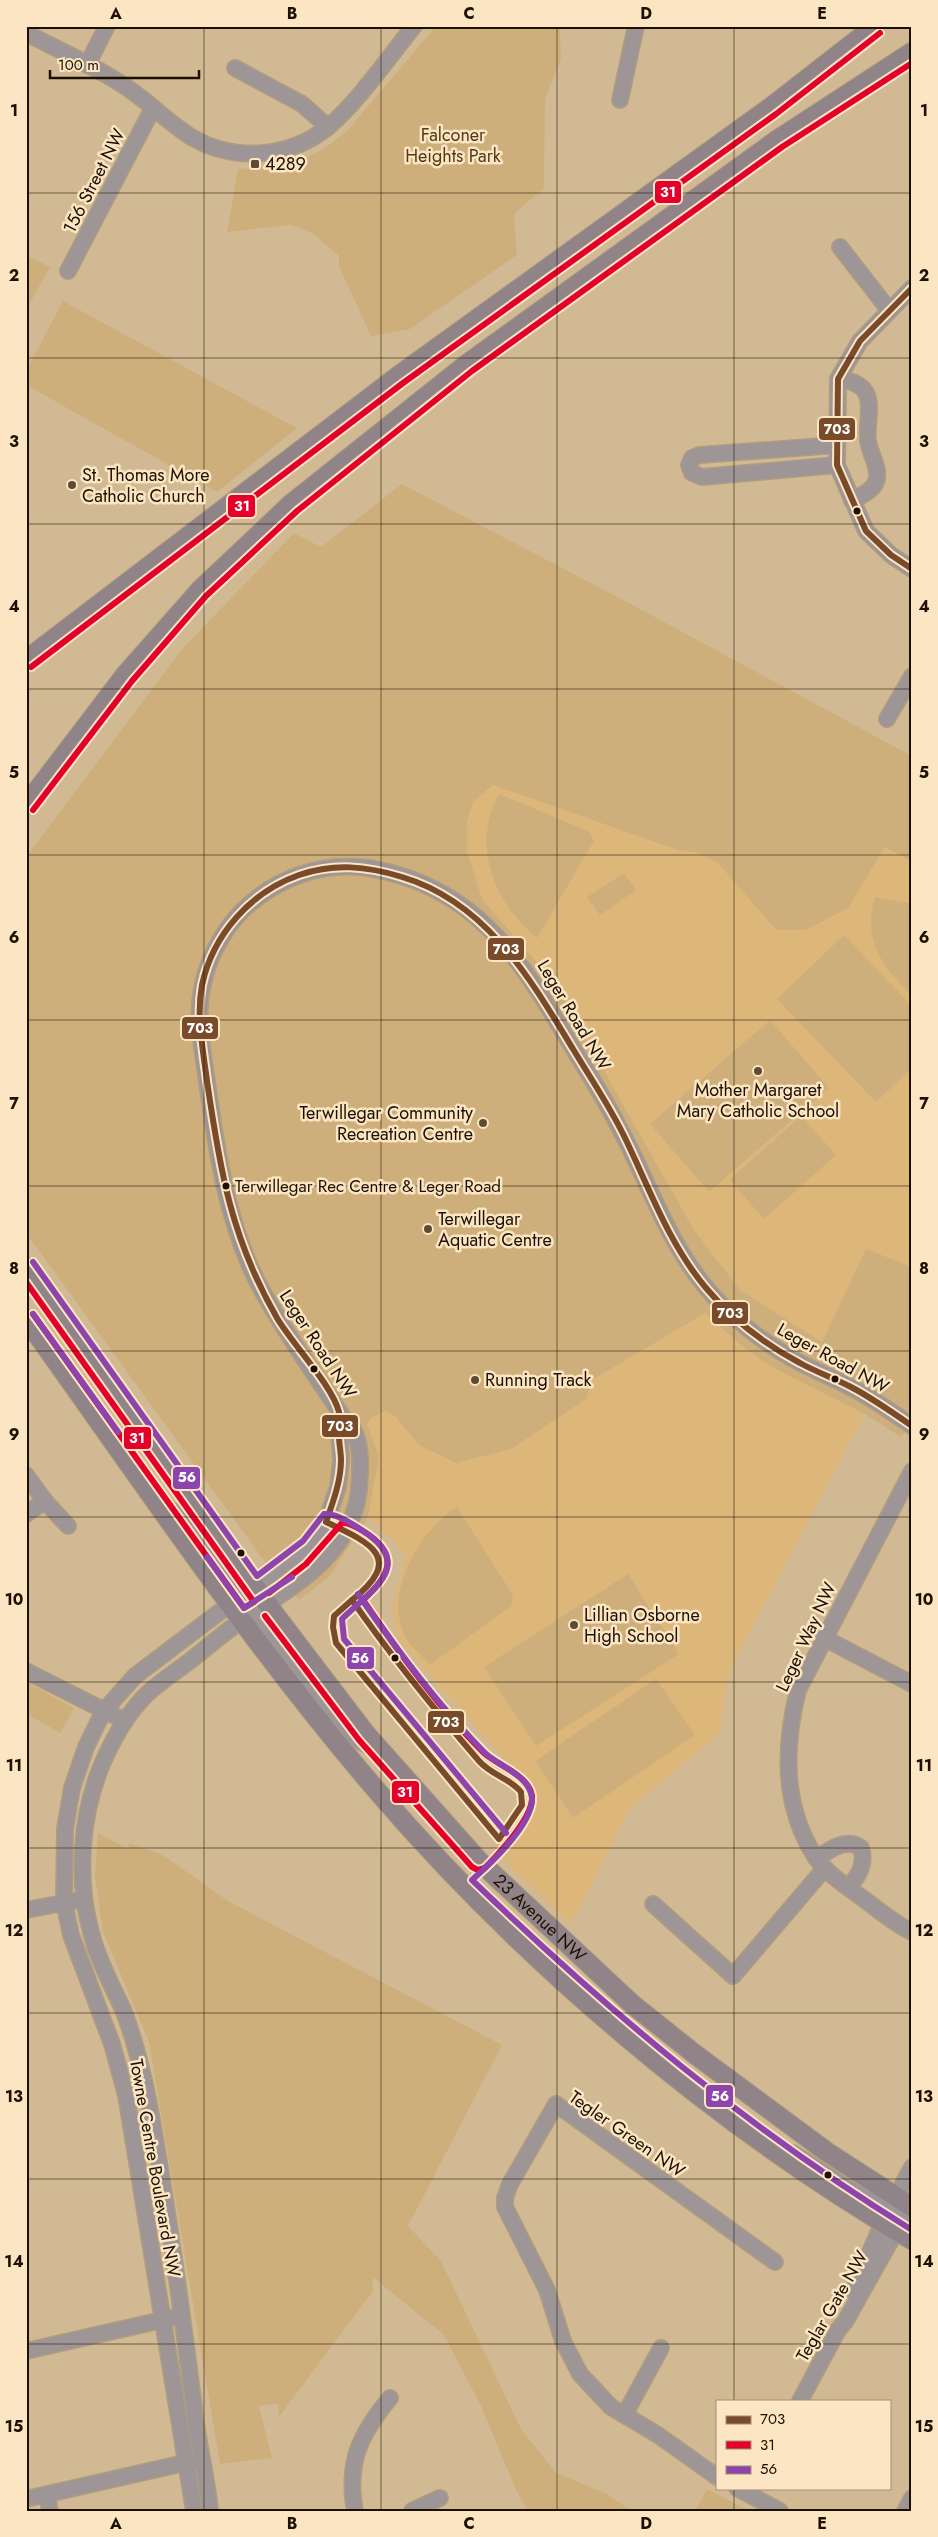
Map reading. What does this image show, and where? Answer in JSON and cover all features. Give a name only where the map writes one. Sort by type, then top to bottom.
[{"type":"main road","points":[[26,660],[398,376],[771,107],[875,26]]},
{"type":"main road","points":[[26,805],[124,675],[200,590],[291,504],[466,364],[762,151],[912,52]]},
{"type":"main road","name":"23 Avenue NW","points":[[26,1268],[243,1595],[245,1618],[348,1756],[459,1880],[574,1991],[678,2078],[737,2123],[812,2176],[902,2217]]},
{"type":"main road","name":"23 Avenue NW","points":[[26,1319],[114,1442],[243,1595],[267,1605],[382,1753],[479,1861],[632,2004],[902,2217]]},
{"type":"street","points":[[87,64],[107,26]]},
{"type":"street","points":[[26,33],[87,64],[131,90],[192,138],[228,152],[255,153],[296,146],[328,127],[344,112],[414,26]]},
{"type":"street","points":[[620,100],[636,26]]},
{"type":"street","points":[[235,68],[308,108],[328,127]]},
{"type":"street","name":"156 Street NW","points":[[68,271],[153,108]]},
{"type":"street","points":[[840,248],[889,310]]},
{"type":"street","points":[[912,288],[860,341],[838,379],[837,445],[837,465],[866,531],[891,555],[912,569]]},
{"type":"street","points":[[838,379],[849,380],[860,386],[867,396],[868,443],[878,476],[876,484],[869,491],[852,501]]},
{"type":"street","points":[[837,445],[700,454],[692,458],[689,465],[692,473],[702,477],[837,465]]},
{"type":"street","points":[[887,719],[912,676]]},
{"type":"street","name":"Leger Road NW","points":[[245,1618],[312,1574],[328,1558],[345,1532],[356,1506],[360,1467],[354,1430],[281,1326],[254,1276],[233,1218],[214,1134],[200,1028],[200,997],[207,968],[220,940],[239,914],[251,903],[280,883],[314,870],[352,866],[393,874],[431,888],[467,909],[497,935],[521,964],[543,997],[624,1136],[667,1230],[685,1260],[707,1289],[733,1316],[762,1340],[799,1363],[857,1390],[912,1426]]},
{"type":"street","name":"Leger Road NW","points":[[243,1595],[309,1547],[326,1522],[338,1487],[341,1460],[339,1432],[341,1414]]},
{"type":"street","name":"Leger Way NW","points":[[912,1471],[798,1690],[790,1724],[787,1756],[790,1788],[798,1823],[821,1863],[849,1887],[912,1932]]},
{"type":"street","points":[[26,1475],[45,1501],[68,1526]]},
{"type":"street","points":[[26,1514],[45,1501]]},
{"type":"street","name":"Towne Centre Boulevard NW","points":[[194,2511],[126,2095],[112,2044],[71,1935],[64,1902],[63,1862],[68,1802],[86,1747],[103,1712],[135,1676],[243,1595]]},
{"type":"street","points":[[245,1618],[358,1741],[382,1753]]},
{"type":"street","name":"Towne Centre Boulevard NW","points":[[210,2511],[183,2316],[148,2099],[126,2017],[92,1939],[85,1900],[83,1844],[89,1809],[103,1761],[125,1721],[152,1689],[245,1618]]},
{"type":"street","points":[[824,1638],[912,1684]]},
{"type":"street","points":[[26,1671],[103,1712],[125,1721]]},
{"type":"street","points":[[653,1904],[732,1976],[821,1863],[836,1847],[848,1843],[861,1848],[863,1855],[861,1870],[849,1887]]},
{"type":"street","points":[[26,1910],[64,1902],[85,1900]]},
{"type":"street","name":"Tegler Green NW","points":[[716,2476],[625,2414],[611,2407],[591,2387],[570,2359],[547,2290],[542,2265],[508,2215],[504,2198],[510,2184],[556,2104],[775,2262]]},
{"type":"street","name":"Teglar Gate NW","points":[[801,2400],[838,2330],[841,2319],[902,2217],[912,2167]]},
{"type":"street","points":[[26,2351],[183,2316]]},
{"type":"street","points":[[625,2414],[661,2348]]},
{"type":"street","points":[[356,2511],[352,2464],[374,2417],[390,2398]]},
{"type":"street","points":[[26,2499],[185,2462],[202,2460]]},
{"type":"street","points":[[746,2491],[780,2511]]},
{"type":"street","points":[[47,2495],[50,2511]]},
{"type":"street","points":[[412,2511],[440,2498]]},
{"type":"street","points":[[905,2511],[912,2498]]},
{"type":"shaded area","name":"Mother Margaret Mary Catholic School","points":[[493,785],[678,850],[696,852],[719,864],[776,930],[848,908],[885,847],[912,862],[912,1267],[866,1249],[822,1342],[740,1290],[694,1230],[553,981],[482,899],[467,851],[467,821],[473,802]]},
{"type":"shaded area","name":"Lillian Osborne High School","points":[[705,1313],[739,1343],[770,1366],[865,1414],[729,1671],[719,1734],[629,1809],[571,1924],[501,1857],[534,1805],[536,1795],[533,1783],[497,1752],[398,1638],[392,1612],[406,1553],[368,1517],[379,1457],[367,1424],[372,1417],[386,1411],[396,1416],[419,1445],[495,1451],[511,1449],[592,1380]]},
{"type":"green space","name":"Falconer Heights Park","points":[[436,26],[560,27],[561,59],[545,99],[544,188],[514,214],[517,255],[410,329],[371,336],[339,266],[339,256],[312,233],[291,225],[227,232],[238,169],[270,167],[297,161],[310,156],[335,141],[348,130]]},
{"type":"green space","points":[[26,255],[50,267],[26,310]]},
{"type":"green space","points":[[63,301],[297,428],[217,492],[26,385],[26,371]]},
{"type":"green space","points":[[402,484],[627,602],[912,756],[912,862],[885,847],[848,908],[806,930],[776,930],[719,864],[696,852],[678,850],[493,785],[473,802],[467,821],[467,851],[482,899],[553,981],[694,1230],[740,1290],[822,1342],[866,1249],[912,1267],[912,1422],[901,1437],[865,1414],[770,1366],[739,1343],[705,1313],[592,1380],[586,1399],[511,1449],[456,1463],[419,1445],[395,1416],[386,1411],[372,1417],[367,1424],[379,1457],[368,1517],[330,1576],[299,1600],[265,1562],[26,1233],[26,857],[183,648],[294,533],[321,547]]},
{"type":"green space","points":[[499,794],[590,832],[594,841],[537,938],[513,914],[496,885],[491,869],[487,853],[487,836],[490,816]]},
{"type":"green space","points":[[624,873],[636,890],[600,915],[587,897]]},
{"type":"green space","points":[[875,897],[912,904],[912,996],[892,974],[877,952],[871,927]]},
{"type":"green space","points":[[844,935],[912,1006],[912,1068],[876,1102],[777,999]]},
{"type":"green space","points":[[770,1020],[829,1088],[709,1192],[650,1124]]},
{"type":"green space","points":[[801,1116],[836,1155],[764,1219],[729,1180]]},
{"type":"green space","points":[[457,1507],[513,1595],[511,1606],[430,1665],[413,1648],[405,1636],[399,1619],[402,1582],[418,1546],[443,1517]]},
{"type":"green space","points":[[628,1574],[679,1654],[536,1746],[484,1667]]},
{"type":"green space","points":[[656,1679],[695,1735],[573,1818],[535,1761]]},
{"type":"green space","points":[[26,1682],[74,1708],[61,1733],[26,1714]]},
{"type":"green space","points":[[98,1833],[128,1849],[129,1843],[163,1855],[228,1901],[502,2045],[408,2226],[441,2261],[521,2429],[556,2473],[605,2493],[632,2511],[528,2511],[516,2490],[481,2406],[444,2335],[374,2278],[372,2281],[373,2291],[279,2417],[278,2403],[259,2406],[272,2458],[220,2464],[149,2042],[103,1932],[95,1877]]},
{"type":"green space","points":[[707,2489],[749,2511],[695,2511]]},
{"type":"transit line","name":"31","points":[[31,667],[403,383],[776,114],[880,33]]},
{"type":"transit line","name":"31","points":[[33,810],[132,681],[206,596],[297,511],[472,371],[782,147],[912,63]]},
{"type":"transit line","name":"703","points":[[912,288],[860,341],[838,379],[837,465],[866,531],[891,555],[912,569]]},
{"type":"transit line","name":"703","points":[[352,1600],[368,1585],[377,1573],[379,1562],[376,1553],[368,1545],[357,1537],[326,1522],[341,1468],[339,1412],[329,1390],[277,1318],[248,1260],[238,1231],[223,1174],[201,1033],[200,997],[202,985],[207,966],[225,932],[237,917],[265,892],[299,875],[338,867],[363,868],[389,873],[432,889],[458,904],[482,924],[522,970],[557,1022],[614,1116],[681,1253],[706,1288],[749,1330],[774,1348],[806,1366],[859,1391],[912,1426]]},
{"type":"transit line","name":"56","points":[[33,1262],[257,1576],[303,1541],[324,1514],[334,1515],[354,1525],[379,1543],[386,1555],[387,1566],[383,1577],[375,1588],[342,1619],[344,1639],[506,1833]]},
{"type":"transit line","name":"31","points":[[26,1282],[254,1602],[244,1608],[33,1314]]},
{"type":"transit line","name":"56","points":[[33,1314],[118,1432]]},
{"type":"transit line","name":"31","points":[[265,1616],[359,1740],[472,1867],[478,1870],[485,1868],[522,1824],[531,1805],[532,1796],[530,1789],[519,1776],[484,1753],[451,1718],[405,1659],[363,1600],[373,1591],[385,1573],[387,1556],[383,1548],[363,1531],[350,1524],[342,1523],[306,1564],[269,1593]]},
{"type":"transit line","name":"56","points":[[207,1557],[244,1608],[292,1577]]},
{"type":"transit line","name":"56","points":[[358,1594],[402,1656],[450,1715],[484,1752],[520,1777],[530,1791],[532,1799],[530,1809],[518,1832],[499,1854],[472,1880],[576,1977],[682,2067],[793,2151],[912,2230]]},
{"type":"transit line","name":"703","points":[[352,1600],[413,1682],[479,1761],[489,1770],[517,1787],[521,1792],[522,1805],[499,1839],[336,1643],[333,1627],[334,1616],[352,1600]]},
{"type":"place","name":"4289","points":[[255,164]]},
{"type":"place","name":"St. Thomas More Catholic Church","points":[[72,485]]},
{"type":"place","name":"Mother Margaret Mary Catholic School","points":[[758,1071]]},
{"type":"place","name":"Terwillegar Community Recreation Centre","points":[[483,1123]]},
{"type":"place","name":"Terwillegar Rec Centre & Leger Road","points":[[226,1186]]},
{"type":"place","name":"Terwillegar Aquatic Centre","points":[[428,1229]]},
{"type":"place","name":"Running Track","points":[[475,1380]]},
{"type":"place","name":"Lillian Osborne High School","points":[[574,1625]]}]
